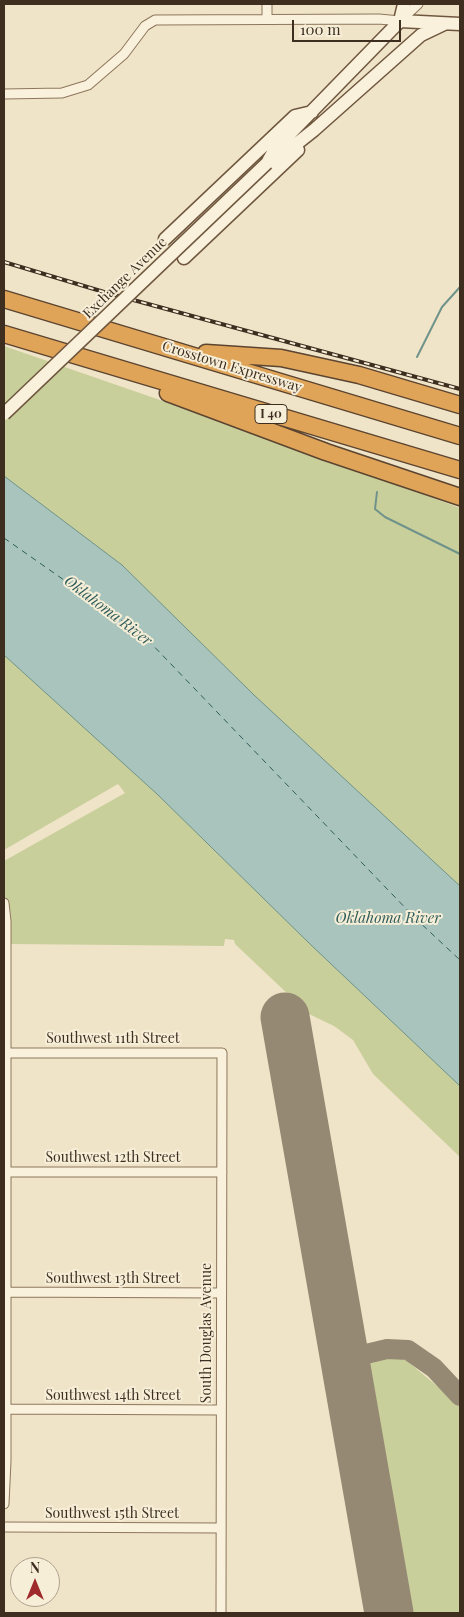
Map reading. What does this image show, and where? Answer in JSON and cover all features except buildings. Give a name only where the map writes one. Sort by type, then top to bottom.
[{"type":"highway","name":"Crosstown Expressway","points":[[4,299],[460,436]]},
{"type":"highway","name":"I 40","points":[[4,334],[460,470]]},
{"type":"highway","points":[[182,352],[281,358],[359,375],[460,405]]},
{"type":"highway","points":[[82,357],[220,414],[379,471],[460,497]]},
{"type":"main road","points":[[400,21],[404,4]]},
{"type":"main road","points":[[400,21],[460,24]]},
{"type":"main road","points":[[400,21],[409,33],[410,45]]},
{"type":"main road","name":"Exchange Avenue","points":[[267,164],[275,149],[400,21]]},
{"type":"main road","name":"Exchange Avenue","points":[[4,414],[267,164],[281,156],[314,130],[420,35],[444,24]]},
{"type":"main road","points":[[165,239],[295,116],[312,112]]},
{"type":"main road","points":[[184,258],[292,158],[314,130]]},
{"type":"street","points":[[267,4],[267,19]]},
{"type":"street","name":"Exchange Avenue","points":[[400,21],[418,4]]},
{"type":"street","points":[[4,94],[62,93],[88,85],[124,54],[145,26],[155,20],[379,19],[400,21]]},
{"type":"street","points":[[165,239],[184,258]]},
{"type":"street","points":[[4,903],[6,920],[6,1409],[4,1504]]},
{"type":"street","name":"Southwest 11th Street","points":[[5,1053],[222,1053]]},
{"type":"street","name":"South Douglas Avenue","points":[[221,1613],[222,1053]]},
{"type":"street","name":"Southwest 12th Street","points":[[5,1172],[222,1172]]},
{"type":"street","name":"Southwest 13th Street","points":[[5,1292],[221,1293]]},
{"type":"street","name":"Southwest 14th Street","points":[[6,1409],[221,1410]]},
{"type":"street","name":"Southwest 15th Street","points":[[4,1528],[220,1528]]},
{"type":"green space","points":[[4,346],[290,445],[460,508],[460,1157],[373,1074],[353,1040],[334,1026],[309,1014],[235,944],[234,940],[225,939],[224,946],[10,944],[11,915],[4,893],[4,861],[125,793],[118,784],[4,850]]},
{"type":"green space","points":[[396,1357],[407,1361],[460,1405],[460,1613],[403,1613],[365,1361]]},
{"type":"water","name":"Oklahoma River","points":[[4,476],[122,565],[254,695],[460,886],[460,1086],[311,945],[157,794],[4,655]]},
{"type":"waterway","points":[[417,357],[442,307],[460,287]]},
{"type":"waterway","points":[[377,492],[375,509],[385,517],[460,554]]},
{"type":"ferry route","points":[[4,538],[144,636],[415,918],[460,960]]},
{"type":"taxiway","points":[[345,1359],[387,1349],[408,1350],[434,1368],[460,1396]]},
{"type":"runway","points":[[285,1017],[389,1613]]},
{"type":"railway","points":[[4,262],[104,292],[460,389]]}]
